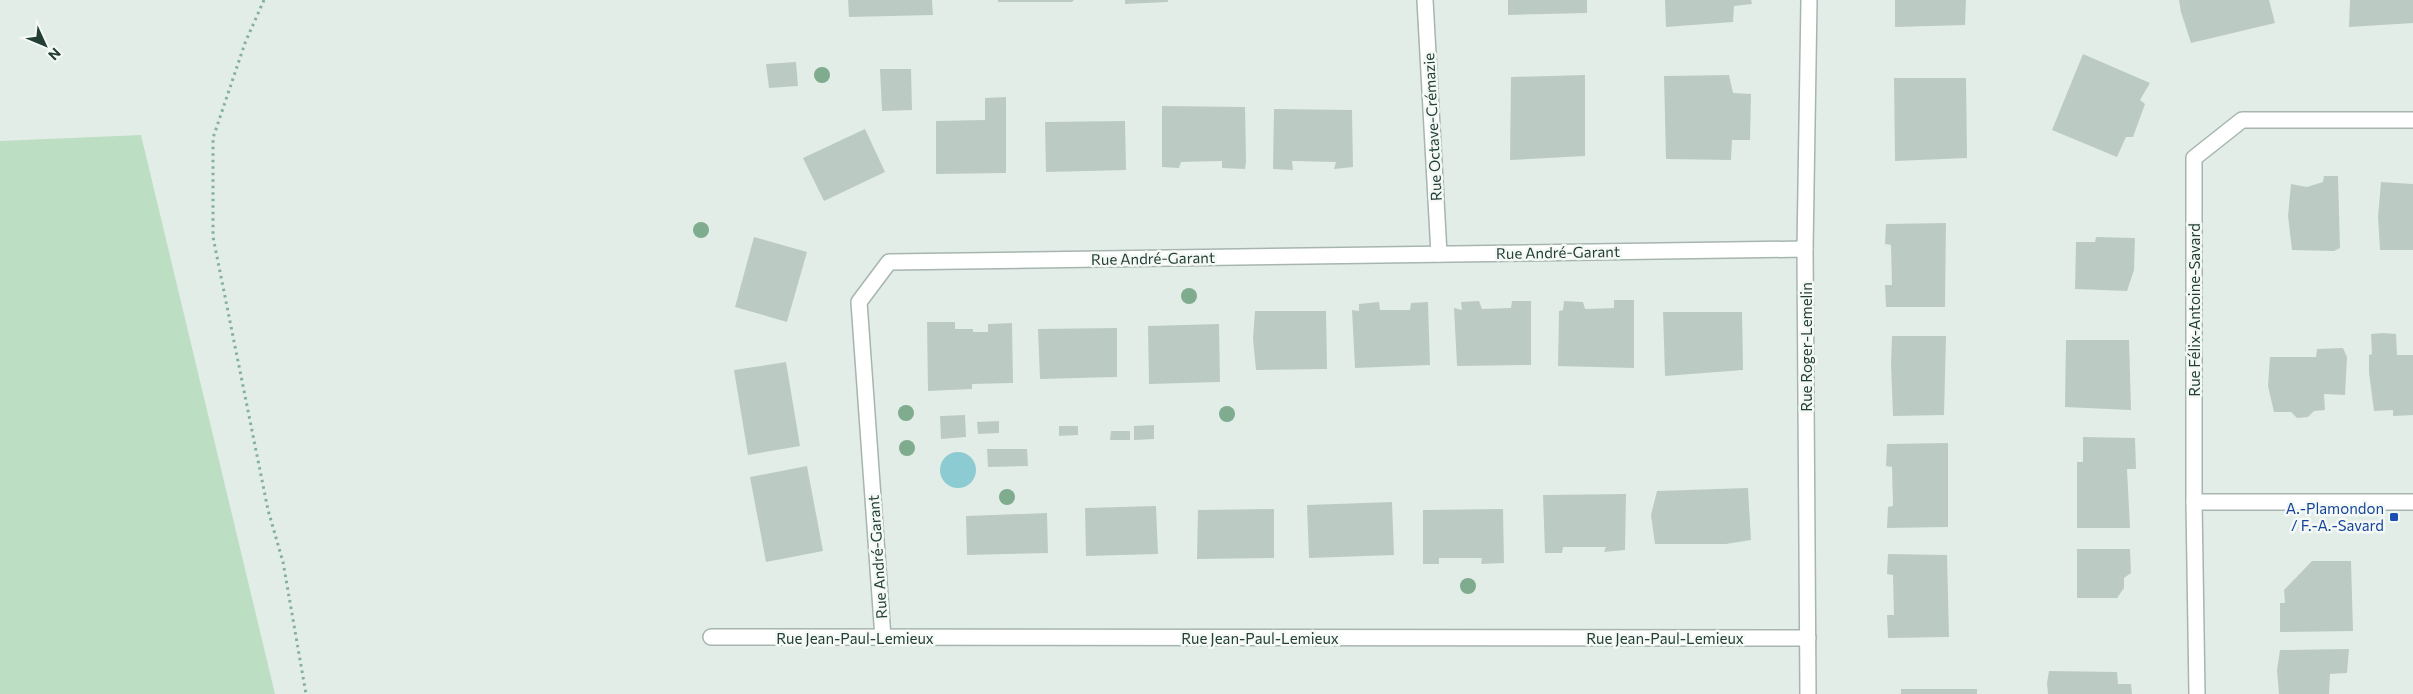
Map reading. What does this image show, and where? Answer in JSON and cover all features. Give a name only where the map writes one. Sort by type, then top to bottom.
[{"type":"street","name":"Rue Octave-Crémazie","points":[[1425,0],[1439,254]]},
{"type":"street","name":"Rue Roger-Lemelin","points":[[1808,694],[1805,249],[1809,0]]},
{"type":"street","name":"Rue Félix-Antoine-Savard","points":[[2197,694],[2194,502],[2194,158],[2242,120],[2413,120]]},
{"type":"street","name":"Rue André-Garant","points":[[883,638],[858,302],[890,262],[1805,249]]},
{"type":"street","points":[[2194,502],[2413,502]]},
{"type":"street","name":"Rue Jean-Paul-Lemieux","points":[[711,637],[1808,638]]},
{"type":"path","points":[[264,0],[246,43],[213,138],[213,237],[268,510],[283,562],[306,694]]},
{"type":"green space","points":[[141,135],[275,694],[0,694],[0,141]]},
{"type":"water","points":[[958,452],[965,453],[971,457],[975,463],[975,477],[971,483],[965,487],[958,488],[951,487],[945,483],[941,477],[940,470],[941,463],[945,457],[951,453]]},
{"type":"building","points":[[848,0],[932,0],[933,15],[849,17]]},
{"type":"building","points":[[998,0],[1074,0],[1072,2],[998,2]]},
{"type":"building","points":[[1125,0],[1168,0],[1168,2],[1125,4]]},
{"type":"building","points":[[1508,0],[1587,0],[1587,13],[1508,15]]},
{"type":"building","points":[[1665,0],[1751,0],[1752,4],[1734,6],[1733,22],[1666,27]]},
{"type":"building","points":[[1895,0],[1966,0],[1965,25],[1895,27]]},
{"type":"building","points":[[2179,0],[2269,0],[2275,23],[2191,43]]},
{"type":"building","points":[[2350,0],[2413,0],[2413,23],[2349,27]]},
{"type":"building","points":[[2083,54],[2150,83],[2140,100],[2145,104],[2133,137],[2126,137],[2117,157],[2052,130]]},
{"type":"building","points":[[796,62],[798,86],[769,88],[766,64]]},
{"type":"building","points":[[880,69],[911,69],[912,110],[882,111]]},
{"type":"building","points":[[1585,75],[1585,156],[1510,160],[1511,77]]},
{"type":"building","points":[[1729,75],[1733,93],[1751,94],[1750,140],[1732,140],[1731,160],[1666,159],[1664,76]]},
{"type":"building","points":[[1894,78],[1966,78],[1967,158],[1895,161]]},
{"type":"building","points":[[1006,97],[1006,173],[936,174],[936,121],[985,120],[985,98]]},
{"type":"building","points":[[1162,106],[1245,107],[1245,169],[1222,168],[1222,161],[1181,162],[1179,168],[1162,167]]},
{"type":"building","points":[[1274,109],[1352,110],[1353,167],[1334,169],[1336,162],[1292,161],[1293,170],[1273,169]]},
{"type":"building","points":[[1125,121],[1126,170],[1046,172],[1045,122]]},
{"type":"building","points":[[865,129],[885,172],[824,201],[803,158]]},
{"type":"building","points":[[2324,176],[2338,176],[2340,248],[2334,251],[2292,250],[2288,216],[2291,184],[2307,187],[2323,182]]},
{"type":"building","points":[[2381,182],[2413,184],[2413,250],[2380,250],[2378,217]]},
{"type":"building","points":[[1946,223],[1945,307],[1886,307],[1885,285],[1892,285],[1891,245],[1885,244],[1886,224]]},
{"type":"building","points":[[754,237],[807,252],[787,322],[735,307]]},
{"type":"building","points":[[2096,237],[2135,238],[2134,270],[2127,291],[2075,289],[2076,242],[2095,242]]},
{"type":"building","points":[[1614,300],[1634,300],[1634,368],[1558,366],[1559,311],[1563,310],[1564,301],[1583,302],[1585,309],[1614,308]]},
{"type":"building","points":[[1479,301],[1482,309],[1511,308],[1512,301],[1531,301],[1531,365],[1457,366],[1454,308],[1462,310],[1461,302]]},
{"type":"building","points":[[1379,302],[1380,310],[1410,310],[1411,303],[1428,302],[1430,365],[1355,368],[1352,310],[1359,311],[1359,304]]},
{"type":"building","points":[[1255,311],[1326,311],[1327,369],[1256,370],[1253,339]]},
{"type":"building","points":[[1663,312],[1742,312],[1743,370],[1665,376]]},
{"type":"building","points":[[927,322],[955,322],[955,329],[973,329],[973,332],[988,332],[988,324],[1012,323],[1013,383],[972,384],[972,389],[928,391]]},
{"type":"building","points":[[1219,324],[1220,382],[1149,384],[1148,326]]},
{"type":"building","points":[[1117,328],[1117,377],[1040,379],[1038,329]]},
{"type":"building","points":[[2371,334],[2396,334],[2397,355],[2413,355],[2413,415],[2393,416],[2393,410],[2374,411],[2369,373],[2369,355],[2372,354]]},
{"type":"building","points":[[1892,336],[1946,336],[1944,415],[1893,416]]},
{"type":"building","points":[[2066,340],[2129,340],[2131,410],[2065,407]]},
{"type":"building","points":[[2343,348],[2347,357],[2345,395],[2324,394],[2325,410],[2314,411],[2308,417],[2297,418],[2291,412],[2274,412],[2268,386],[2270,357],[2316,357],[2317,349]]},
{"type":"building","points":[[786,362],[800,446],[748,455],[734,370]]},
{"type":"building","points":[[965,415],[966,437],[941,439],[940,416]]},
{"type":"building","points":[[999,421],[999,433],[978,434],[977,422]]},
{"type":"building","points":[[1154,425],[1154,439],[1134,440],[1134,426]]},
{"type":"building","points":[[1059,426],[1078,426],[1078,435],[1059,436]]},
{"type":"building","points":[[1111,431],[1130,431],[1130,440],[1110,440]]},
{"type":"building","points":[[2083,437],[2135,438],[2136,469],[2127,469],[2130,528],[2077,528],[2077,462],[2083,462]]},
{"type":"building","points":[[1948,443],[1948,527],[1887,528],[1888,507],[1893,506],[1892,467],[1886,466],[1887,444]]},
{"type":"building","points":[[987,449],[1027,449],[1028,466],[988,467]]},
{"type":"building","points":[[807,466],[823,551],[766,562],[750,477]]},
{"type":"building","points":[[1748,488],[1751,540],[1726,544],[1655,544],[1651,515],[1657,491]]},
{"type":"building","points":[[1626,494],[1625,550],[1604,552],[1606,547],[1563,547],[1562,553],[1545,553],[1543,495]]},
{"type":"building","points":[[1392,502],[1394,555],[1309,558],[1307,505]]},
{"type":"building","points":[[1156,506],[1158,554],[1086,556],[1085,508]]},
{"type":"building","points":[[1274,509],[1274,558],[1197,559],[1198,510]]},
{"type":"building","points":[[1503,509],[1504,563],[1481,564],[1482,558],[1439,558],[1439,564],[1423,564],[1423,510]]},
{"type":"building","points":[[1047,513],[1048,553],[967,555],[966,516]]},
{"type":"building","points":[[2077,549],[2130,549],[2131,573],[2124,578],[2124,588],[2117,598],[2077,598]]},
{"type":"building","points":[[1888,554],[1947,555],[1949,637],[1888,638],[1887,615],[1894,615],[1893,575],[1887,574]]},
{"type":"building","points":[[2312,561],[2351,561],[2353,631],[2280,632],[2280,603],[2285,603],[2284,590]]},
{"type":"building","points":[[2349,649],[2347,673],[2330,674],[2329,694],[2279,694],[2277,670],[2280,650]]},
{"type":"building","points":[[2049,671],[2117,672],[2118,684],[2131,684],[2132,694],[2048,694]]},
{"type":"building","points":[[1901,689],[1977,689],[1977,694],[1901,694]]},
{"type":"place","name":"A.-Plamondon / F.-A.-Savard","points":[[2394,517]]}]
